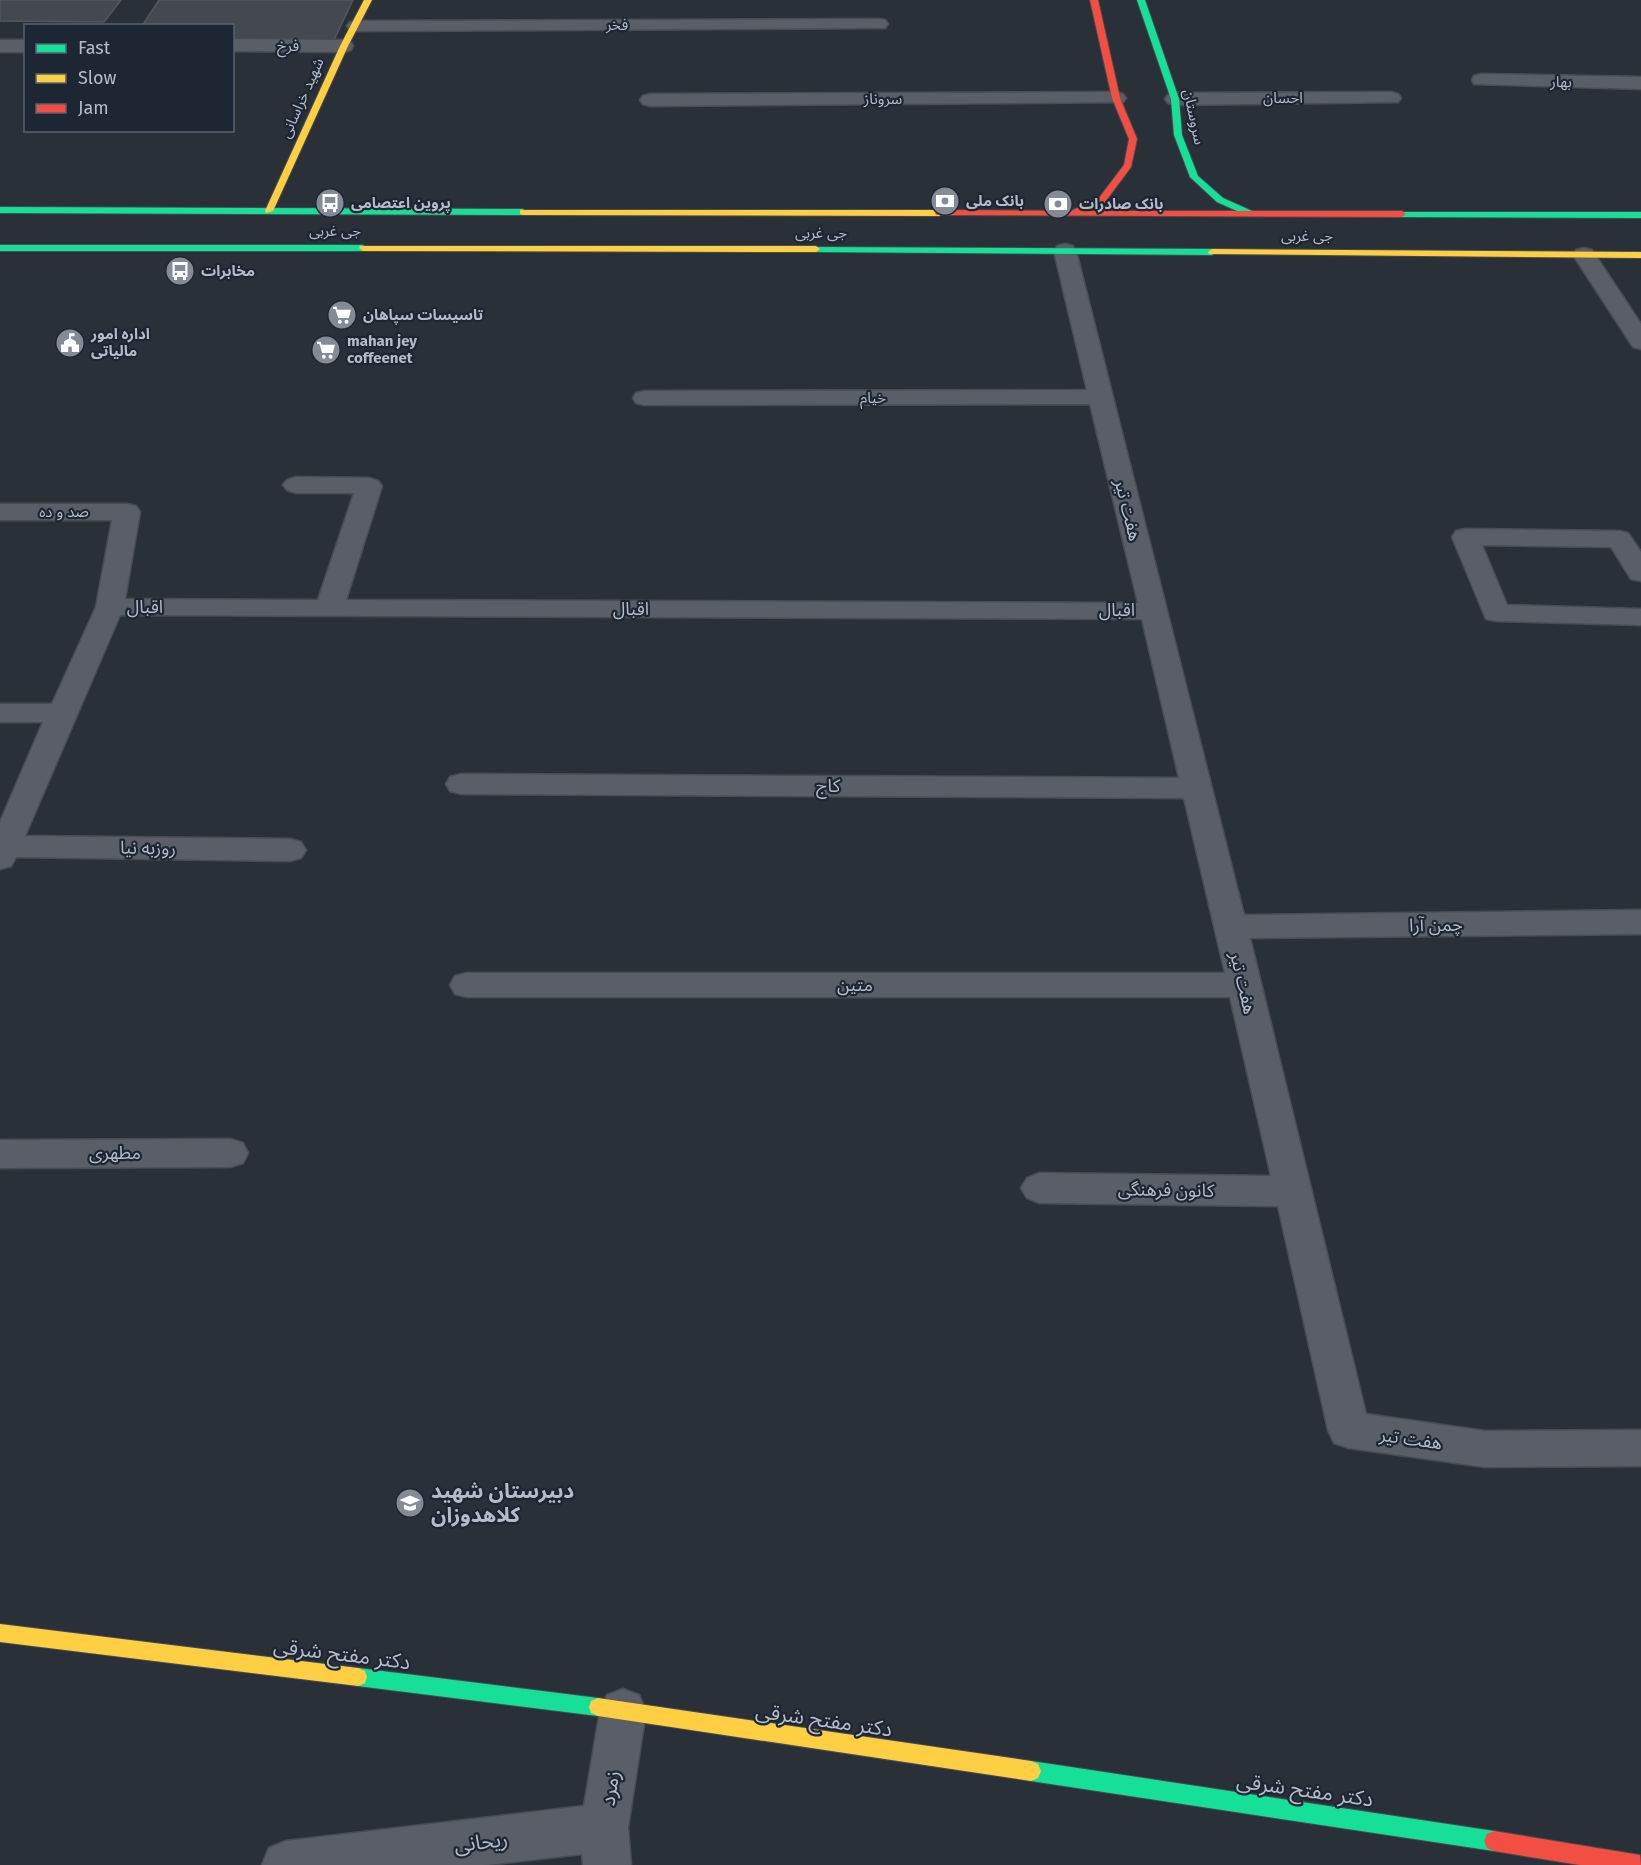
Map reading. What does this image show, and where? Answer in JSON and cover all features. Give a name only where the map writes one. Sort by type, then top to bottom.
[{"type":"main road","name":"شهید خراسانی","points":[[269,211],[344,46],[368,0]]},
{"type":"main road","points":[[1073,213],[1102,200],[1128,165],[1133,139],[1116,98],[1094,0]]},
{"type":"main road","name":"سروستان","points":[[1141,0],[1175,99],[1178,135],[1194,177],[1220,200],[1249,213]]},
{"type":"main road","name":"جی غربی","points":[[0,210],[1641,215]]},
{"type":"main road","name":"جی غربی","points":[[0,248],[1641,255]]},
{"type":"main road","name":"دکتر مفتح شرقی","points":[[0,1633],[623,1712],[1410,1827],[1640,1865]]},
{"type":"street","name":"فخر","points":[[356,26],[879,24]]},
{"type":"street","name":"فرخ","points":[[234,45],[344,46]]},
{"type":"street","points":[[0,46],[24,46]]},
{"type":"street","name":"بهار","points":[[1481,80],[1641,83]]},
{"type":"street","name":"سروناز","points":[[650,100],[1116,98]]},
{"type":"street","name":"احسان","points":[[1175,99],[1391,98]]},
{"type":"street","name":"هفت تیر","points":[[1065,251],[1195,788],[1231,927],[1349,1430],[1485,1449],[1641,1448]]},
{"type":"street","points":[[1584,255],[1641,342]]},
{"type":"street","name":"خیام","points":[[645,398],[1101,397]]},
{"type":"street","points":[[296,485],[369,486],[329,608]]},
{"type":"street","name":"صد و ده","points":[[0,512],[127,512]]},
{"type":"street","name":"اقبال","points":[[3,852],[110,607],[127,512]]},
{"type":"street","points":[[1640,575],[1619,539],[1465,537],[1496,614],[1641,617]]},
{"type":"street","name":"اقبال","points":[[110,607],[1152,611]]},
{"type":"street","points":[[0,713],[62,713]]},
{"type":"street","name":"کاج","points":[[461,784],[1195,788]]},
{"type":"street","name":"روزبه نیا","points":[[3,852],[290,850]]},
{"type":"street","name":"چمن آرا","points":[[1231,927],[1641,922]]},
{"type":"street","name":"متین","points":[[467,985],[1243,985]]},
{"type":"street","name":"مطهری","points":[[0,1154],[230,1153]]},
{"type":"street","name":"کانون فرهنگی","points":[[1040,1188],[1293,1191]]},
{"type":"street","name":"زمرد","points":[[606,1846],[623,1712]]},
{"type":"street","name":"ریحانی","points":[[286,1865],[606,1846]]},
{"type":"building","points":[[0,0],[121,0],[104,22],[0,21]]},
{"type":"building","points":[[159,0],[353,0],[334,40],[234,40],[234,24],[143,24]]},
{"type":"traffic: fast","points":[[1141,0],[1175,99],[1178,135],[1194,177],[1220,200],[1249,213]]},
{"type":"traffic: fast","points":[[0,210],[523,212]]},
{"type":"traffic: fast","points":[[1402,214],[1641,215]]},
{"type":"traffic: fast","points":[[0,248],[363,248]]},
{"type":"traffic: fast","points":[[816,249],[1212,252]]},
{"type":"traffic: fast","points":[[358,1677],[598,1707]]},
{"type":"traffic: fast","points":[[1031,1771],[1494,1841]]},
{"type":"traffic: slow","points":[[269,211],[344,46],[368,0]]},
{"type":"traffic: slow","points":[[523,212],[939,213]]},
{"type":"traffic: slow","points":[[363,248],[816,249]]},
{"type":"traffic: slow","points":[[1212,252],[1641,255]]},
{"type":"traffic: slow","points":[[0,1633],[358,1677]]},
{"type":"traffic: slow","points":[[598,1707],[1031,1771]]},
{"type":"traffic: jam","points":[[1073,213],[1102,200],[1128,165],[1133,139],[1116,98],[1094,0]]},
{"type":"traffic: jam","points":[[939,213],[1402,214]]},
{"type":"traffic: jam","points":[[1494,1841],[1640,1865]]},
{"type":"place","name":"بانک ملی","points":[[945,201]]},
{"type":"place","name":"پروین اعتصامی","points":[[330,203]]},
{"type":"place","name":"بانک صادرات","points":[[1058,204]]},
{"type":"place","name":"مخابرات","points":[[180,271]]},
{"type":"place","name":"تاسیسات سپاهان","points":[[342,315]]},
{"type":"place","name":"اداره امور مالیاتی","points":[[70,343]]},
{"type":"place","name":"mahan jey coffeenet","points":[[326,350]]},
{"type":"place","name":"دبیرستان شهید کلاهدوزان","points":[[410,1503]]}]
